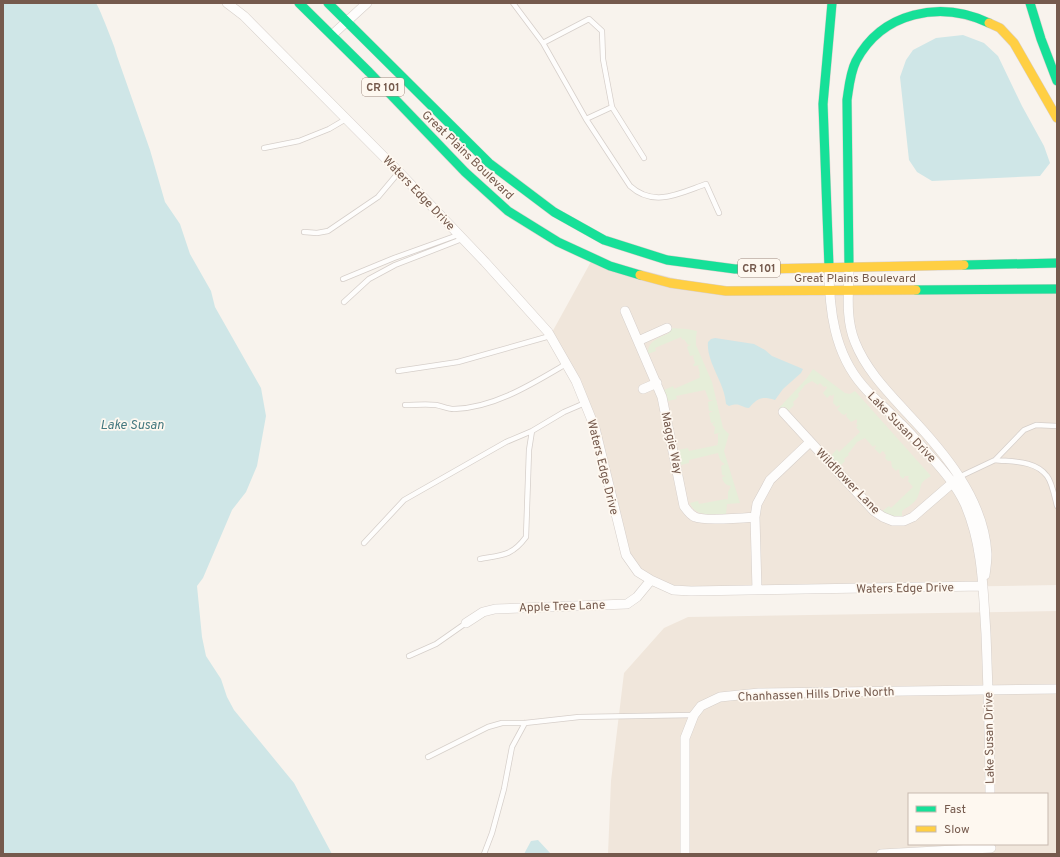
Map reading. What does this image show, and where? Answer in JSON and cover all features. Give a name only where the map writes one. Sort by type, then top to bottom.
[{"type":"main road","name":"Great Plains Boulevard","points":[[299,3],[369,72],[465,172],[508,211],[558,242],[610,266],[670,283],[726,291],[1057,289]]},
{"type":"main road","name":"Great Plains Boulevard","points":[[328,3],[440,116],[489,163],[554,212],[604,240],[667,260],[735,269],[1057,263]]},
{"type":"main road","points":[[828,267],[824,104],[832,3]]},
{"type":"main road","points":[[1030,3],[1041,39],[1057,81]]},
{"type":"main road","points":[[849,267],[847,100],[849,80],[855,61],[866,43],[882,27],[897,17],[913,10],[929,7],[947,7],[972,12],[1000,28],[1016,45],[1057,118]]},
{"type":"street","name":"Waters Edge Drive","points":[[227,3],[244,16],[399,172],[550,336],[576,381],[595,428],[626,555],[638,572],[673,590],[691,591],[984,586]]},
{"type":"street","points":[[332,36],[367,3]]},
{"type":"street","name":"Lake Susan Drive","points":[[828,267],[830,308],[839,345],[849,367],[863,386],[900,423],[943,470],[956,480]]},
{"type":"street","name":"Lake Susan Drive","points":[[849,267],[848,313],[854,340],[865,364],[914,420],[956,480],[976,533],[984,586],[990,793]]},
{"type":"street","name":"Maggie Way","points":[[625,312],[662,397],[684,506],[696,517],[755,517]]},
{"type":"street","points":[[638,341],[667,328]]},
{"type":"street","points":[[644,389],[657,383]]},
{"type":"street","name":"Wildflower Lane","points":[[783,412],[874,511],[893,521],[904,521],[913,517],[956,480]]},
{"type":"street","points":[[757,590],[755,517],[757,504],[770,480],[810,442]]},
{"type":"street","name":"Apple Tree Lane","points":[[466,622],[483,612],[495,609],[627,604],[637,597],[651,580]]},
{"type":"street","name":"Chanhassen Hills Drive North","points":[[685,854],[685,738],[694,715],[702,706],[720,698],[759,693],[1057,689]]},
{"type":"street","points":[[881,854],[991,849]]},
{"type":"lane","points":[[513,3],[543,43],[586,119],[630,186],[635,191],[645,196],[667,198],[706,184],[719,214]]},
{"type":"lane","points":[[543,43],[589,19],[602,31],[603,59],[612,107],[644,158]]},
{"type":"lane","points":[[586,119],[612,107]]},
{"type":"lane","points":[[264,148],[299,141],[329,129],[346,119]]},
{"type":"lane","points":[[304,232],[317,233],[328,231],[378,196],[399,172]]},
{"type":"lane","points":[[343,279],[394,258],[460,237]]},
{"type":"lane","points":[[344,302],[369,280],[395,265],[460,237]]},
{"type":"lane","points":[[398,371],[458,362],[550,336]]},
{"type":"lane","points":[[405,405],[426,404],[452,409],[469,408],[487,404],[538,380],[566,364]]},
{"type":"lane","points":[[364,543],[404,500],[506,442],[532,431],[564,412],[585,403]]},
{"type":"lane","points":[[956,480],[995,460],[1024,430],[1036,425],[1057,426]]},
{"type":"lane","points":[[480,559],[507,555],[520,546],[526,537],[529,450],[532,431]]},
{"type":"lane","points":[[995,460],[1029,464],[1040,469],[1048,477],[1057,506]]},
{"type":"lane","points":[[409,656],[436,644],[466,622]]},
{"type":"lane","points":[[428,757],[488,727],[502,724],[579,717],[694,715]]},
{"type":"lane","points":[[484,854],[492,833],[504,789],[512,746],[525,723]]},
{"type":"shaded area","points":[[593,258],[726,291],[1057,289],[1057,585],[691,591],[651,580],[626,555],[595,428],[550,336]]},
{"type":"shaded area","points":[[1057,611],[1057,854],[608,854],[611,781],[624,673],[664,628],[688,617]]},
{"type":"green space","points":[[670,328],[697,331],[696,345],[712,382],[723,428],[729,434],[724,451],[740,503],[727,504],[726,514],[701,513],[696,511],[690,503],[698,501],[699,504],[727,500],[728,492],[731,486],[726,484],[723,480],[722,477],[726,476],[722,475],[721,466],[725,464],[720,460],[718,453],[689,460],[689,463],[681,465],[678,450],[688,448],[689,451],[718,445],[718,434],[721,433],[714,434],[715,427],[712,424],[715,422],[711,423],[709,413],[713,411],[709,411],[708,402],[713,400],[709,400],[705,390],[676,396],[677,399],[668,401],[664,390],[673,386],[674,389],[699,378],[700,374],[698,366],[701,365],[693,365],[695,363],[693,356],[696,355],[690,356],[687,347],[691,344],[688,345],[684,339],[682,340],[681,337],[655,348],[656,351],[648,354],[649,346],[654,340],[669,333],[668,331]]},
{"type":"green space","points":[[813,369],[845,393],[850,394],[855,391],[931,476],[922,483],[917,498],[902,511],[902,516],[893,517],[881,512],[889,506],[891,508],[913,487],[908,481],[909,476],[905,476],[903,479],[900,476],[899,470],[898,469],[896,471],[892,467],[891,461],[888,461],[885,458],[886,455],[884,453],[886,451],[882,451],[880,454],[874,448],[876,447],[875,445],[873,447],[865,438],[857,442],[848,454],[849,455],[844,459],[845,461],[839,467],[830,457],[837,449],[839,452],[860,432],[856,427],[858,426],[856,424],[857,419],[851,422],[846,416],[847,413],[844,415],[837,409],[840,406],[839,405],[837,407],[833,403],[834,394],[827,398],[823,393],[827,388],[826,386],[824,387],[820,383],[818,385],[812,381],[805,385],[798,394],[799,396],[793,402],[794,405],[788,411],[785,407],[782,410],[779,408],[807,378]]},
{"type":"water","name":"Lake Susan","points":[[3,3],[96,3],[114,47],[150,150],[165,202],[180,224],[190,254],[211,291],[215,307],[261,388],[266,416],[257,466],[246,492],[232,510],[203,578],[197,586],[202,637],[206,656],[221,679],[227,697],[234,710],[294,783],[332,854],[3,854]]},
{"type":"water","points":[[963,35],[984,43],[998,56],[1022,106],[1044,146],[1050,163],[1040,176],[932,181],[917,172],[909,160],[900,77],[906,60],[913,50],[936,38]]},
{"type":"water","points":[[715,338],[754,344],[772,356],[803,369],[801,373],[783,389],[775,400],[763,398],[755,402],[749,408],[738,405],[729,406],[726,404],[725,396],[708,350],[708,342]]},
{"type":"water","points":[[538,840],[551,854],[524,854],[531,841]]},
{"type":"traffic: fast","points":[[299,3],[369,72],[465,172],[508,211],[558,242],[610,266],[640,275]]},
{"type":"traffic: fast","points":[[328,3],[489,163],[554,212],[604,240],[667,260],[735,269],[756,269]]},
{"type":"traffic: fast","points":[[829,267],[823,104],[832,3]]},
{"type":"traffic: fast","points":[[1030,3],[1041,39],[1057,81]]},
{"type":"traffic: fast","points":[[849,267],[847,100],[851,75],[856,61],[867,44],[881,31],[897,21],[914,15],[932,12],[951,12],[970,16],[989,23]]},
{"type":"traffic: fast","points":[[964,265],[1057,263]]},
{"type":"traffic: fast","points":[[916,290],[1057,289]]},
{"type":"traffic: slow","points":[[989,23],[1000,28],[1014,43],[1057,118]]},
{"type":"traffic: slow","points":[[756,269],[964,265]]},
{"type":"traffic: slow","points":[[640,275],[670,283],[726,291],[916,290]]}]
